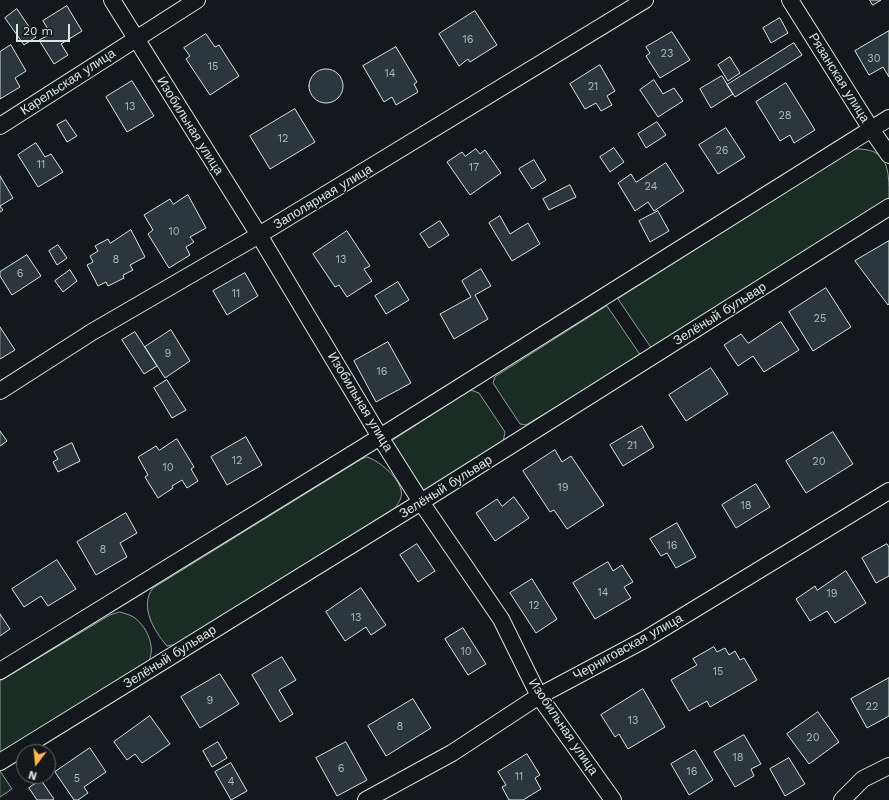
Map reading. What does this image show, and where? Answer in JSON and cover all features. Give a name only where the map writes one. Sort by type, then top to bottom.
[{"type":"street","name":"Изобильная улица","points":[[112,0],[259,236],[380,437],[500,619],[539,696],[612,800]]},
{"type":"street","name":"Карельская улица","points":[[0,126],[197,0]]},
{"type":"street","name":"Заполярная улица","points":[[0,391],[92,332],[259,236],[645,0]]},
{"type":"street","name":"Рязанская улица","points":[[790,0],[889,155]]},
{"type":"street","points":[[0,672],[380,437],[889,118]]},
{"type":"street","name":"Зелёный бульвар","points":[[0,762],[422,502],[889,207]]},
{"type":"street","name":"Черниговская улица","points":[[366,800],[452,753],[539,696],[644,640],[889,491]]},
{"type":"street","points":[[842,800],[863,779],[889,766]]},
{"type":"green space","points":[[855,149],[875,152],[881,156],[887,169],[889,198],[652,349],[618,299]]},
{"type":"green space","points":[[607,306],[641,356],[526,425],[520,424],[493,383],[495,377]]},
{"type":"green space","points":[[471,390],[479,393],[505,432],[503,442],[424,491],[392,441]]},
{"type":"green space","points":[[367,457],[388,470],[399,485],[401,495],[395,508],[178,644],[167,646],[153,626],[148,610],[147,603],[153,588]]},
{"type":"green space","points":[[120,612],[135,618],[144,627],[151,646],[150,658],[147,664],[0,753],[0,681],[110,615]]},
{"type":"green space","points":[[0,771],[12,789],[0,797]]},
{"type":"building","points":[[870,0],[881,0],[873,5]]},
{"type":"building","points":[[67,6],[82,31],[61,44],[68,55],[54,64],[39,40],[51,34],[43,21]]},
{"type":"building","points":[[17,9],[36,37],[24,45],[5,18]]},
{"type":"building","points":[[475,11],[497,45],[470,62],[468,59],[459,66],[439,34]]},
{"type":"building","points":[[780,18],[788,33],[771,43],[763,28]]},
{"type":"building","points":[[889,31],[889,77],[883,67],[869,75],[855,51]]},
{"type":"building","points":[[672,32],[690,60],[660,78],[646,56],[650,53],[646,47]]},
{"type":"building","points":[[206,34],[215,47],[219,45],[239,76],[210,95],[186,59],[190,56],[184,48]]},
{"type":"building","points":[[794,43],[802,55],[735,97],[727,85]]},
{"type":"building","points":[[11,45],[26,71],[15,78],[20,87],[0,99],[0,52]]},
{"type":"building","points":[[396,47],[417,82],[414,84],[418,92],[396,105],[392,97],[384,102],[363,66]]},
{"type":"building","points":[[730,57],[740,73],[728,81],[718,65]]},
{"type":"building","points":[[600,65],[615,91],[607,96],[612,105],[601,111],[596,103],[585,109],[570,84]]},
{"type":"building","points":[[326,69],[338,74],[343,86],[338,98],[326,103],[314,98],[309,86],[314,74]]},
{"type":"building","points":[[722,76],[733,94],[711,108],[700,89]]},
{"type":"building","points":[[654,80],[663,94],[674,88],[683,101],[658,117],[640,90]]},
{"type":"building","points":[[132,81],[154,116],[127,132],[106,97]]},
{"type":"building","points":[[786,83],[815,130],[794,143],[790,135],[780,141],[756,102]]},
{"type":"building","points":[[295,109],[315,142],[270,169],[250,136]]},
{"type":"building","points":[[66,120],[77,136],[67,142],[57,125]]},
{"type":"building","points":[[657,122],[666,135],[646,148],[638,134]]},
{"type":"building","points":[[726,128],[745,157],[718,174],[699,145]]},
{"type":"building","points":[[36,143],[45,157],[51,154],[63,172],[38,187],[18,155]]},
{"type":"building","points":[[614,148],[624,162],[610,172],[600,157]]},
{"type":"building","points":[[476,149],[480,154],[485,150],[501,173],[470,195],[447,162],[462,152],[465,156]]},
{"type":"building","points":[[534,160],[546,180],[532,189],[519,169]]},
{"type":"building","points":[[666,163],[684,191],[654,211],[648,202],[635,211],[618,183],[631,174],[636,182]]},
{"type":"building","points":[[0,176],[13,198],[0,206]]},
{"type":"building","points":[[570,185],[576,197],[549,210],[543,199]]},
{"type":"building","points":[[188,195],[206,228],[190,237],[194,242],[186,247],[190,255],[169,268],[148,234],[153,230],[144,215],[170,199],[173,204]]},
{"type":"building","points":[[658,211],[669,231],[650,242],[639,221]]},
{"type":"building","points":[[500,216],[510,234],[528,223],[540,244],[512,261],[489,223]]},
{"type":"building","points":[[440,221],[449,235],[429,248],[420,234]]},
{"type":"building","points":[[131,230],[145,257],[130,265],[133,270],[123,275],[124,278],[108,286],[106,282],[98,286],[87,265],[93,262],[90,256],[98,251],[95,246],[108,239],[110,243]]},
{"type":"building","points":[[347,231],[370,266],[364,269],[372,281],[347,297],[339,285],[335,287],[313,254]]},
{"type":"building","points":[[889,241],[889,304],[888,305],[855,261]]},
{"type":"building","points":[[58,245],[67,258],[57,265],[49,251]]},
{"type":"building","points":[[27,255],[41,276],[12,295],[0,276],[0,272]]},
{"type":"building","points":[[481,269],[491,286],[475,295],[488,319],[454,339],[440,314],[471,297],[462,281]]},
{"type":"building","points":[[70,270],[77,281],[63,292],[55,281]]},
{"type":"building","points":[[245,273],[258,296],[227,315],[213,291]]},
{"type":"building","points":[[398,282],[409,300],[386,314],[375,296]]},
{"type":"building","points":[[826,288],[851,327],[813,351],[789,312]]},
{"type":"building","points":[[781,322],[799,350],[764,372],[753,356],[738,366],[724,345],[741,334],[748,343]]},
{"type":"building","points":[[0,327],[15,350],[0,359]]},
{"type":"building","points":[[171,330],[190,361],[165,378],[145,347]]},
{"type":"building","points":[[135,332],[157,366],[144,374],[122,340]]},
{"type":"building","points":[[388,342],[411,383],[376,402],[354,361]]},
{"type":"building","points":[[711,368],[728,394],[686,421],[669,395]]},
{"type":"building","points":[[167,380],[186,410],[172,418],[154,388]]},
{"type":"building","points":[[642,426],[654,447],[623,466],[610,445]]},
{"type":"building","points":[[0,431],[7,441],[0,446]]},
{"type":"building","points":[[833,432],[853,464],[806,493],[786,461]]},
{"type":"building","points":[[246,437],[262,465],[227,485],[211,457]]},
{"type":"building","points":[[177,439],[194,467],[191,469],[198,481],[187,488],[182,480],[158,498],[145,477],[148,475],[138,457],[156,446],[159,450]]},
{"type":"building","points":[[72,443],[80,461],[58,472],[53,462],[58,459],[54,452]]},
{"type":"building","points":[[555,450],[562,462],[571,456],[604,505],[567,529],[554,510],[550,512],[523,471]]},
{"type":"building","points":[[756,484],[770,507],[736,528],[722,505]]},
{"type":"building","points":[[514,497],[529,518],[495,541],[476,513],[497,499],[502,506]]},
{"type":"building","points":[[126,513],[137,533],[120,543],[127,557],[96,575],[77,542]]},
{"type":"building","points":[[677,523],[696,557],[676,568],[667,553],[661,556],[650,539]]},
{"type":"building","points":[[417,544],[435,571],[418,582],[400,555]]},
{"type":"building","points":[[887,544],[889,547],[889,576],[876,583],[862,558]]},
{"type":"building","points":[[57,560],[76,589],[48,606],[41,596],[24,607],[12,589]]},
{"type":"building","points":[[608,562],[613,571],[622,565],[633,582],[624,587],[631,598],[595,619],[573,583]]},
{"type":"building","points":[[846,571],[866,603],[835,623],[827,611],[810,621],[796,599],[815,586],[817,590]]},
{"type":"building","points":[[532,579],[557,619],[536,633],[510,593]]},
{"type":"building","points":[[361,588],[386,625],[371,635],[366,627],[345,641],[326,612]]},
{"type":"building","points":[[0,614],[10,629],[0,636]]},
{"type":"building","points":[[463,628],[486,664],[468,675],[445,639]]},
{"type":"building","points":[[714,647],[717,652],[725,648],[729,655],[735,651],[740,660],[744,658],[757,680],[710,707],[707,701],[689,711],[671,680],[697,665],[693,659]]},
{"type":"building","points":[[282,657],[296,680],[279,690],[293,714],[280,722],[252,675]]},
{"type":"building","points":[[220,674],[239,704],[200,728],[181,697]]},
{"type":"building","points":[[889,678],[889,716],[867,728],[851,699]]},
{"type":"building","points":[[643,689],[665,727],[628,749],[619,734],[615,737],[601,715]]},
{"type":"building","points":[[413,699],[431,728],[386,756],[368,726]]},
{"type":"building","points":[[818,712],[839,742],[809,764],[787,734]]},
{"type":"building","points":[[150,716],[170,744],[142,763],[135,754],[127,760],[114,742]]},
{"type":"building","points":[[744,735],[761,764],[751,769],[754,776],[735,787],[714,752]]},
{"type":"building","points":[[218,742],[227,758],[212,767],[203,751]]},
{"type":"building","points":[[346,742],[367,780],[337,796],[316,758]]},
{"type":"building","points":[[90,748],[106,772],[84,787],[88,793],[78,800],[74,800],[56,771]]},
{"type":"building","points":[[695,750],[713,780],[689,795],[671,764]]},
{"type":"building","points":[[527,754],[540,775],[535,778],[541,789],[523,800],[509,800],[502,787],[506,785],[498,772]]},
{"type":"building","points":[[789,758],[805,784],[785,796],[770,769]]},
{"type":"building","points":[[231,763],[247,791],[231,800],[215,772]]},
{"type":"building","points":[[35,784],[44,784],[54,799],[37,800],[29,788]]}]
